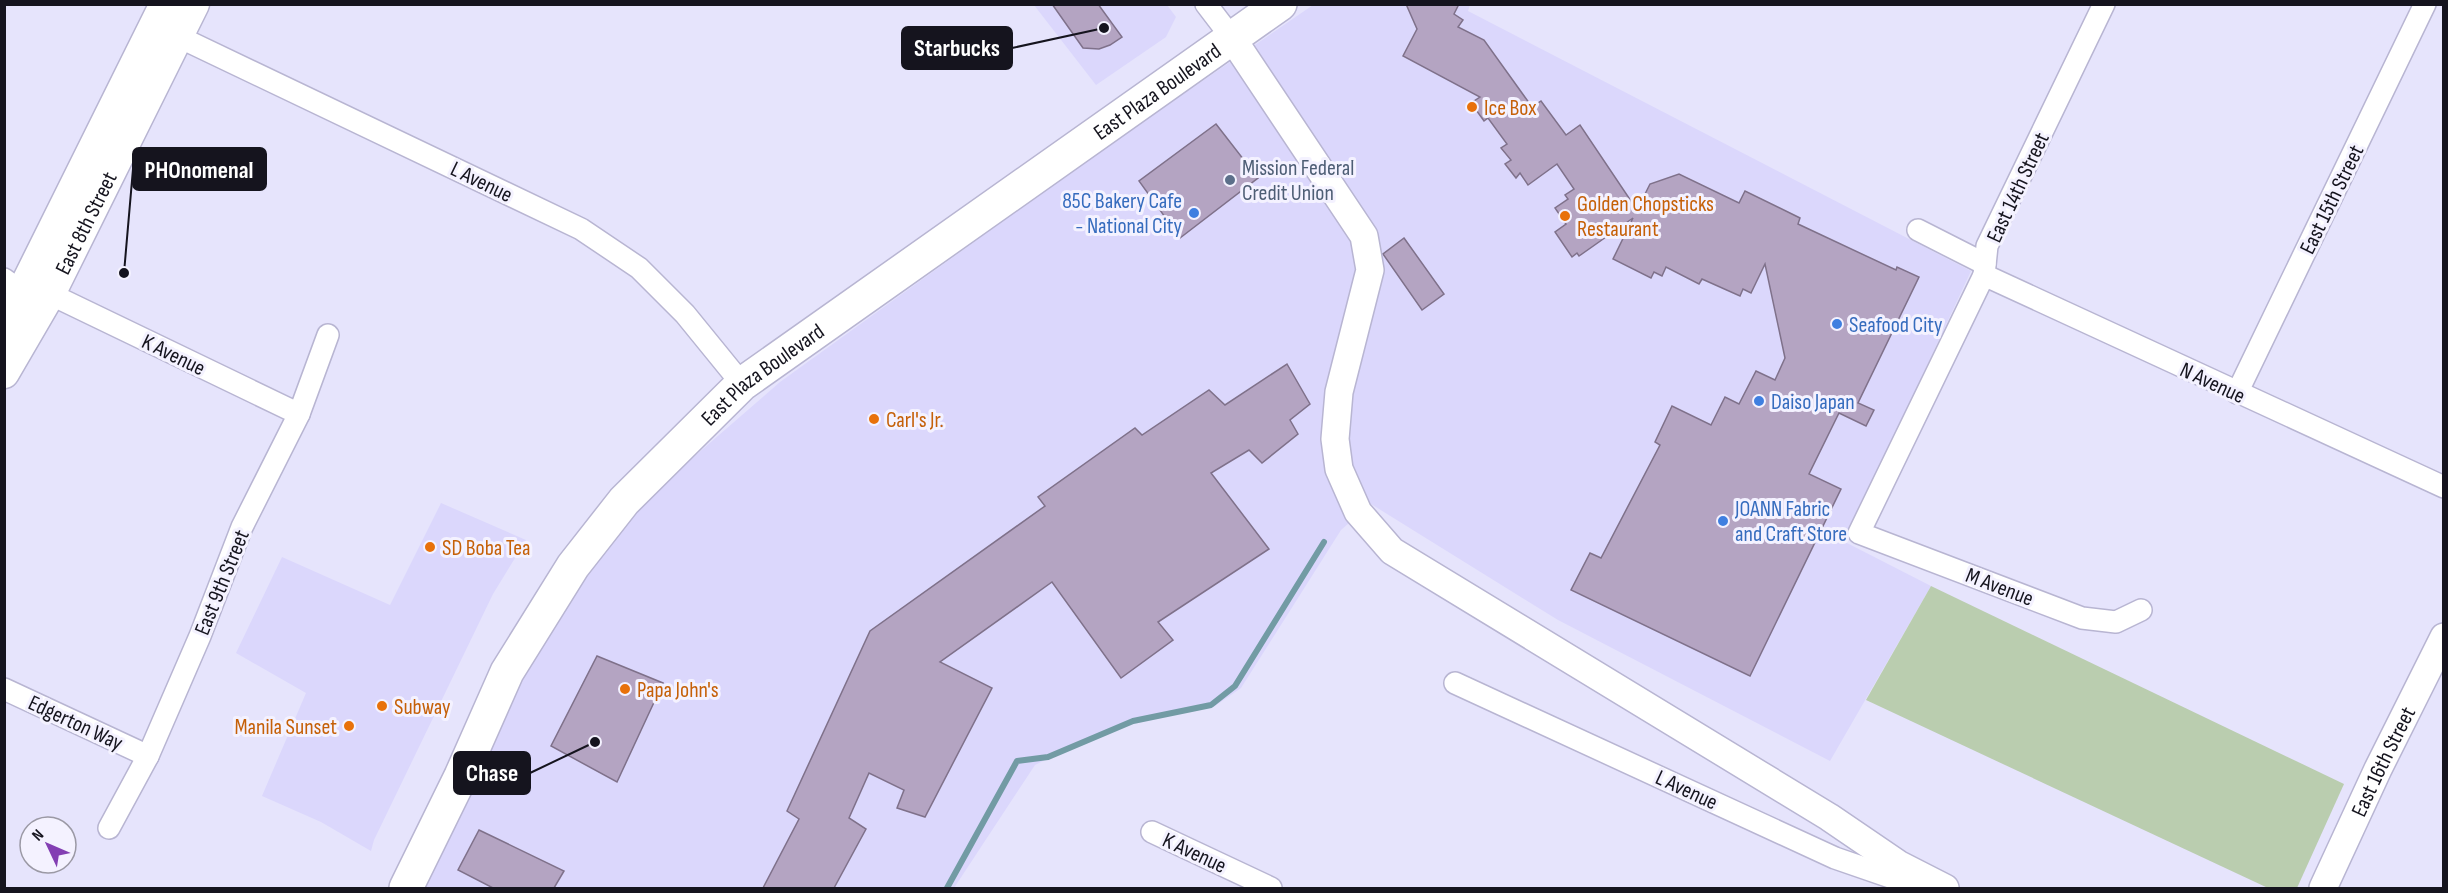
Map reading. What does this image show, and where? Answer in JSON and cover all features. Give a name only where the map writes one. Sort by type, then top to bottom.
[{"type":"main road","name":"East 8th Street","points":[[4,367],[26,288],[165,4]]},
{"type":"main road","points":[[175,4],[179,37]]},
{"type":"main road","name":"East 8th Street","points":[[4,373],[26,288],[179,37],[194,4]]},
{"type":"main road","name":"East Plaza Boulevard","points":[[406,888],[461,776],[507,672],[573,566],[624,501],[742,384],[1280,4]]},
{"type":"street","points":[[1206,4],[1232,38],[1364,236],[1370,270],[1339,392],[1335,439],[1339,469],[1358,512],[1392,551],[1829,817],[1898,864],[1945,888]]},
{"type":"street","name":"East 14th Street","points":[[1859,533],[1984,270],[1987,246],[2104,4]]},
{"type":"street","name":"East 15th Street","points":[[2237,393],[2425,4]]},
{"type":"street","name":"L Avenue","points":[[179,37],[581,229],[639,268],[685,315],[742,384]]},
{"type":"street","name":"N Avenue","points":[[1918,230],[1984,270],[2237,393],[2444,487]]},
{"type":"street","name":"K Avenue","points":[[26,288],[299,414]]},
{"type":"street","name":"East 9th Street","points":[[109,828],[148,756],[200,636],[242,527],[299,414],[328,335]]},
{"type":"street","name":"M Avenue","points":[[1859,533],[2082,618],[2116,622],[2141,610]]},
{"type":"street","name":"East 16th Street","points":[[2323,888],[2378,769],[2444,637]]},
{"type":"street","name":"L Avenue","points":[[1455,683],[1835,858],[1922,888]]},
{"type":"street","name":"Edgerton Way","points":[[4,689],[148,756]]},
{"type":"street","name":"K Avenue","points":[[1152,832],[1271,888]]},
{"type":"shaded area","points":[[1034,5],[1167,5],[1176,17],[1166,37],[1096,85]]},
{"type":"shaded area","points":[[1313,5],[1470,5],[1468,11],[1971,271],[1845,542],[1931,586],[1830,761],[1558,620],[1371,504],[1341,530],[1241,688],[1215,706],[1108,729],[1035,765],[954,888],[415,888],[550,618],[636,507],[780,382],[1096,154]]},
{"type":"shaded area","points":[[441,503],[526,540],[493,594],[374,840],[371,851],[321,822],[262,796],[306,693],[236,653],[282,557],[390,605]]},
{"type":"green space","points":[[1931,586],[2344,784],[2297,888],[2268,888],[1866,700]]},
{"type":"building","points":[[1052,4],[1098,4],[1122,37],[1099,49],[1083,48]]},
{"type":"building","points":[[1406,4],[1459,4],[1454,14],[1463,20],[1458,27],[1484,40],[1532,107],[1541,101],[1566,135],[1580,125],[1637,210],[1650,184],[1679,174],[1739,203],[1745,191],[1800,218],[1798,224],[1896,270],[1897,267],[1919,277],[1858,403],[1874,410],[1866,426],[1839,413],[1809,474],[1841,489],[1750,676],[1571,590],[1590,553],[1601,558],[1660,445],[1655,442],[1672,406],[1711,425],[1725,397],[1739,404],[1756,371],[1775,380],[1785,358],[1765,264],[1751,293],[1743,289],[1740,296],[1702,279],[1699,284],[1666,267],[1662,276],[1654,272],[1651,278],[1613,259],[1633,218],[1579,256],[1577,253],[1572,257],[1555,232],[1566,224],[1555,208],[1568,199],[1565,195],[1574,189],[1557,164],[1528,185],[1520,173],[1516,178],[1505,164],[1511,160],[1501,148],[1507,144],[1488,118],[1484,121],[1471,103],[1480,97],[1403,56],[1417,29]]},
{"type":"building","points":[[1216,124],[1258,178],[1180,238],[1139,181]]},
{"type":"building","points":[[1404,238],[1444,294],[1422,310],[1383,254]]},
{"type":"building","points":[[1287,364],[1310,404],[1290,420],[1298,434],[1262,463],[1249,450],[1211,473],[1269,549],[1158,622],[1173,640],[1121,678],[1052,582],[940,662],[992,688],[925,817],[897,808],[904,790],[869,773],[849,818],[866,829],[834,888],[763,888],[799,819],[787,811],[870,631],[1045,506],[1038,497],[1135,428],[1142,435],[1209,390],[1225,405]]},
{"type":"building","points":[[597,656],[663,683],[617,782],[551,746]]},
{"type":"building","points":[[479,830],[564,871],[554,888],[493,888],[458,870]]},
{"type":"waterway","points":[[947,888],[1017,761],[1048,757],[1133,721],[1211,705],[1235,686],[1324,542]]},
{"type":"place","name":"Starbucks","points":[[1104,28]]},
{"type":"place","name":"Ice Box","points":[[1472,107]]},
{"type":"place","name":"Mission Federal Credit Union","points":[[1230,180]]},
{"type":"place","name":"85C Bakery Cafe - National City","points":[[1194,213]]},
{"type":"place","name":"Golden Chopsticks Restaurant","points":[[1565,216]]},
{"type":"place","name":"PHOnomenal","points":[[124,273]]},
{"type":"place","name":"Seafood City","points":[[1837,324]]},
{"type":"place","name":"Daiso Japan","points":[[1759,401]]},
{"type":"place","name":"Carl's Jr.","points":[[874,419]]},
{"type":"place","name":"JOANN Fabric and Craft Store","points":[[1723,521]]},
{"type":"place","name":"SD Boba Tea","points":[[430,547]]},
{"type":"place","name":"Papa John's","points":[[625,689]]},
{"type":"place","name":"Subway","points":[[382,706]]},
{"type":"place","name":"Manila Sunset","points":[[349,726]]},
{"type":"place","name":"Chase","points":[[595,742]]}]
